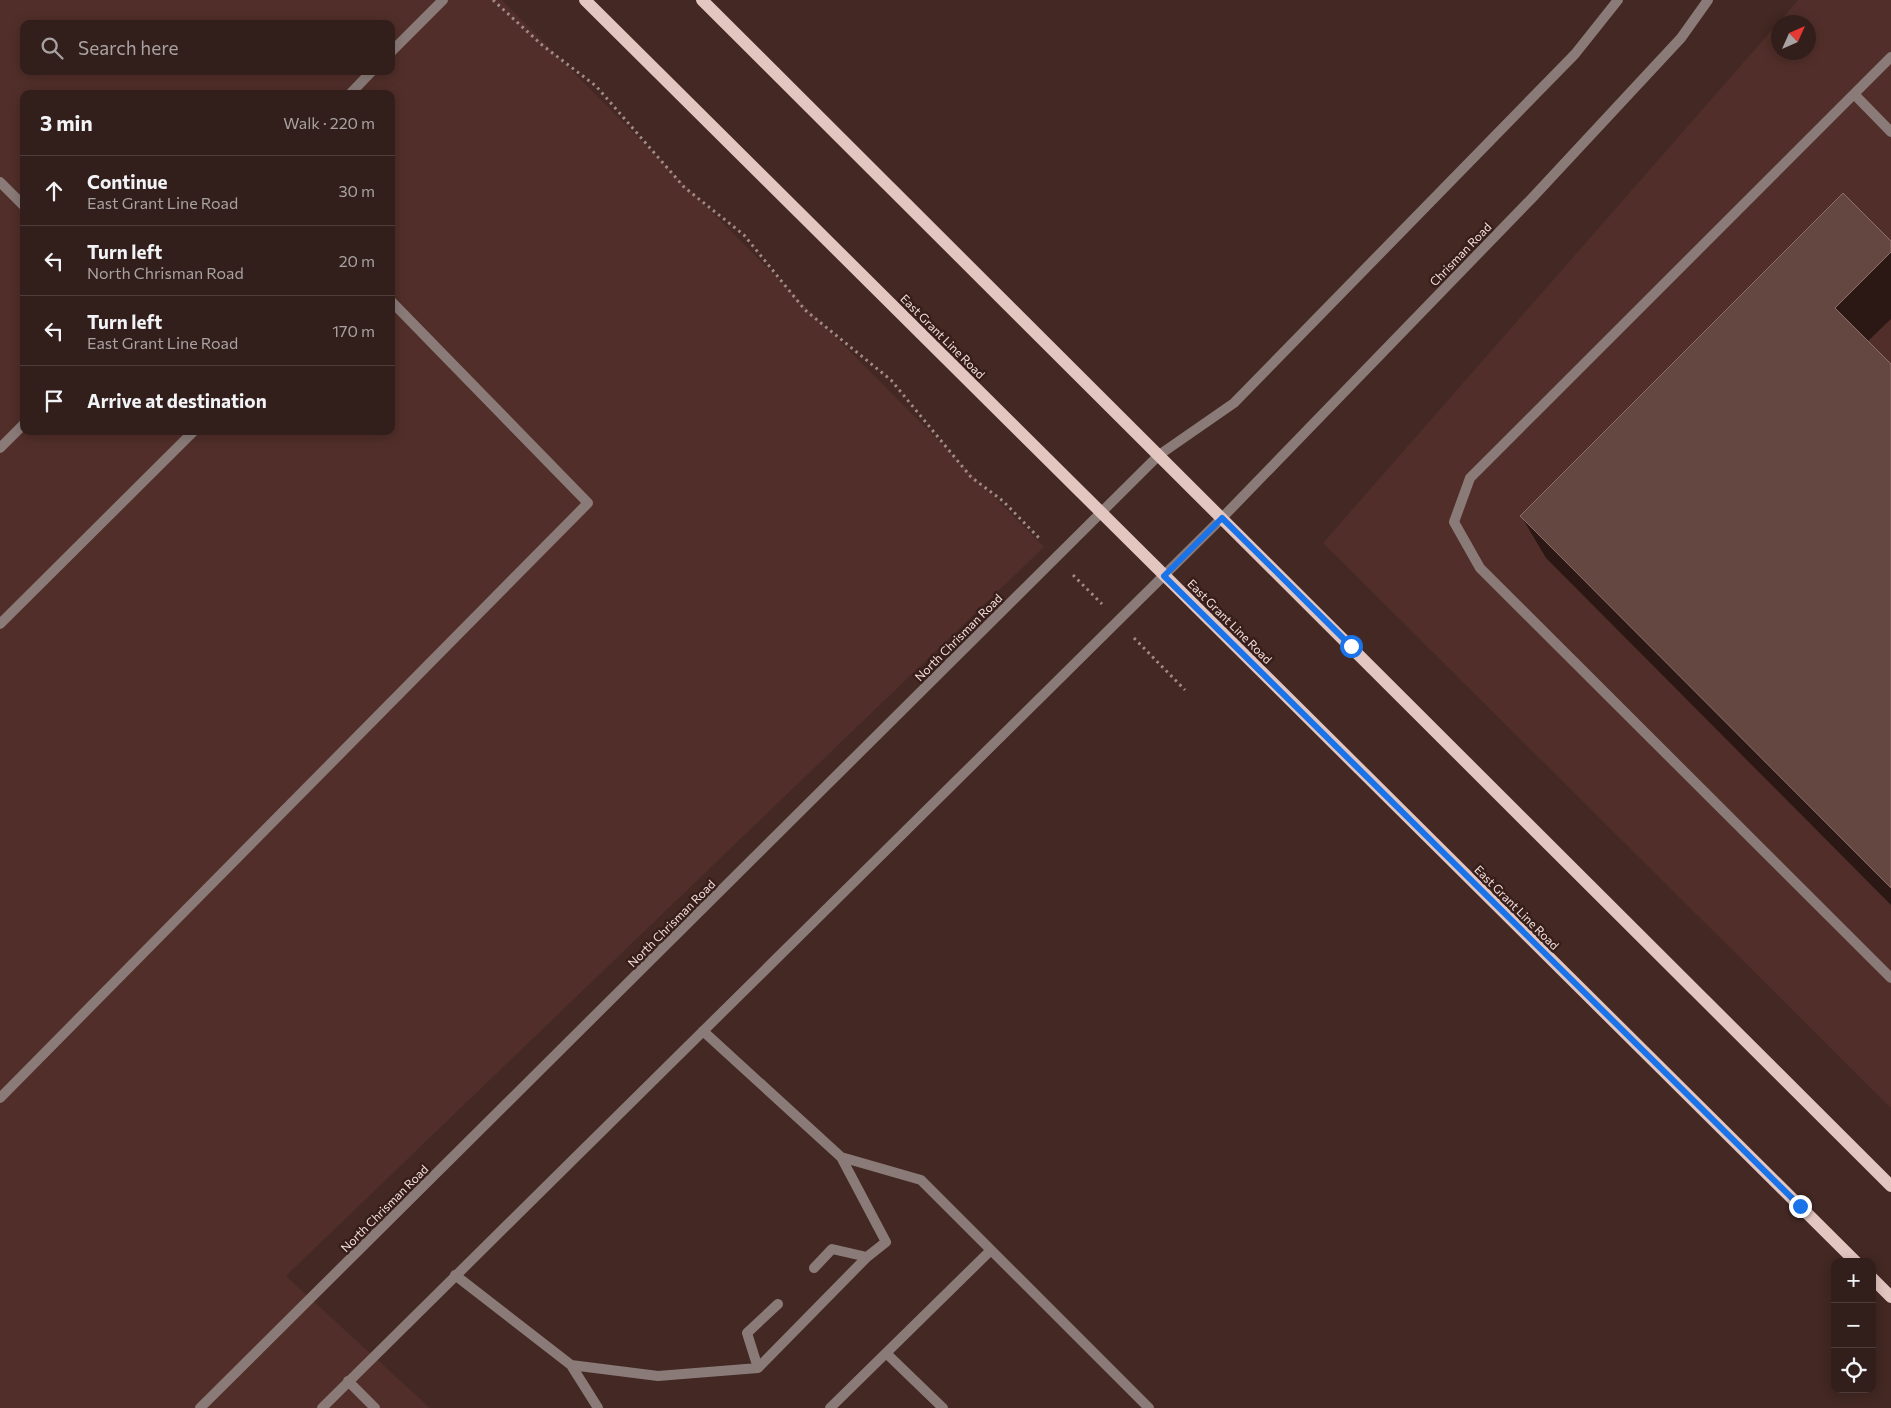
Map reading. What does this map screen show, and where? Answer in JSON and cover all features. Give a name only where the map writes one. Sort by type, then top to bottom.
[{"type":"main road","name":"East Grant Line Road","points":[[585,0],[1852,1258]]},
{"type":"main road","points":[[702,0],[1891,1186]]},
{"type":"main road","points":[[1876,1282],[1891,1297]]},
{"type":"street","points":[[395,48],[443,0]]},
{"type":"street","points":[[1159,454],[1234,403],[1575,54],[1618,0]]},
{"type":"street","name":"Chrisman Road","points":[[1222,518],[1534,196],[1681,38],[1708,0]]},
{"type":"street","points":[[1891,57],[1470,478],[1454,522],[1480,568],[1891,978]]},
{"type":"street","points":[[354,90],[368,75]]},
{"type":"street","points":[[1854,94],[1891,132]]},
{"type":"street","points":[[0,182],[20,202]]},
{"type":"street","points":[[0,1098],[588,503],[395,305]]},
{"type":"street","points":[[0,448],[20,428]]},
{"type":"street","points":[[0,624],[190,435]]},
{"type":"street","name":"North Chrisman Road","points":[[200,1408],[1159,454]]},
{"type":"street","points":[[322,1408],[1222,518]]},
{"type":"street","points":[[571,1365],[658,1376],[758,1368],[868,1257],[886,1242],[841,1157],[703,1031]]},
{"type":"street","points":[[841,1157],[921,1180],[1149,1408]]},
{"type":"street","points":[[814,1268],[832,1249],[868,1257]]},
{"type":"street","points":[[830,1408],[991,1250]]},
{"type":"street","points":[[456,1275],[571,1365],[598,1408]]},
{"type":"street","points":[[758,1368],[747,1333],[778,1304]]},
{"type":"street","points":[[886,1353],[942,1408]]},
{"type":"street","points":[[348,1381],[375,1408]]},
{"type":"path","points":[[493,0],[542,45],[596,86],[684,187],[744,235],[805,310],[891,380],[971,477],[1002,501],[1185,690]]},
{"type":"shaded area","points":[[0,0],[502,0],[1044,547],[286,1276],[430,1408],[0,1408]]},
{"type":"shaded area","points":[[1798,0],[1891,0],[1891,1108],[1323,543],[1771,31],[1771,60],[1816,60],[1816,15],[1785,15]]},
{"type":"building","points":[[1843,193],[1891,241],[1891,252],[1835,308],[1891,364],[1891,888],[1520,516]]},
{"type":"route","points":[[1351,646],[1222,518],[1164,576],[1800,1206]]}]
